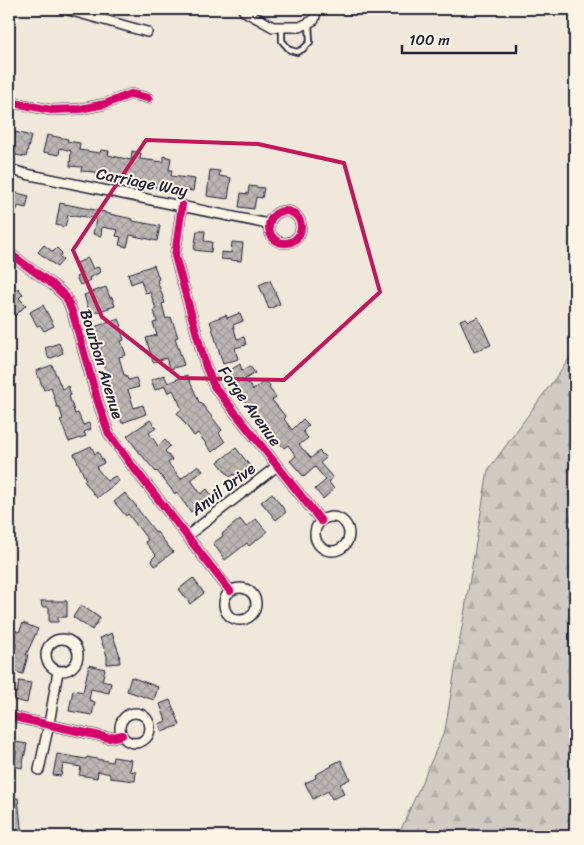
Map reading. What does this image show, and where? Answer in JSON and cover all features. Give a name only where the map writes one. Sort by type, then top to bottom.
[{"type":"street","points":[[66,9],[147,32]]},
{"type":"street","points":[[242,9],[273,27],[300,27],[312,21],[317,9]]},
{"type":"street","points":[[9,102],[51,110],[80,109],[105,104],[131,94],[148,98]]},
{"type":"street","name":"Carriage Way","points":[[9,169],[268,224]]},
{"type":"street","name":"Forge Avenue","points":[[182,205],[175,256],[206,367],[214,386],[321,521]]},
{"type":"street","name":"Bourbon Avenue","points":[[9,252],[66,297],[73,314],[109,434],[230,591]]},
{"type":"street","name":"Anvil Drive","points":[[186,536],[277,466]]},
{"type":"street","points":[[38,770],[49,724],[58,671]]},
{"type":"street","points":[[9,716],[109,738],[122,735]]},
{"type":"lane","points":[[282,27],[282,41],[290,50],[297,52],[310,42],[312,21]]},
{"type":"highlighted area","points":[[146,140],[258,144],[344,163],[380,292],[284,380],[180,378],[102,317],[73,250]]},
{"type":"green space","points":[[575,351],[575,836],[398,836],[445,730],[488,470]]},
{"type":"building","points":[[15,132],[31,136],[26,157],[11,154]]},
{"type":"building","points":[[47,135],[80,143],[79,150],[100,153],[101,150],[109,151],[108,155],[131,160],[132,151],[141,153],[140,159],[164,162],[164,156],[171,158],[169,170],[172,170],[171,176],[195,179],[193,191],[170,187],[169,190],[148,186],[148,182],[81,171],[82,167],[70,166],[71,151],[60,148],[59,155],[43,152]]},
{"type":"building","points":[[210,170],[220,171],[219,176],[231,178],[228,199],[207,196]]},
{"type":"building","points":[[249,186],[264,188],[262,198],[256,197],[254,209],[239,207],[241,193],[248,194]]},
{"type":"building","points":[[9,191],[29,196],[26,208],[18,206],[17,210],[9,208]]},
{"type":"building","points":[[60,203],[160,226],[157,241],[130,235],[127,247],[119,245],[121,237],[116,236],[118,230],[102,227],[101,236],[93,234],[96,219],[80,216],[68,215],[65,227],[56,225]]},
{"type":"building","points":[[197,231],[205,231],[204,241],[212,242],[211,252],[194,250]]},
{"type":"building","points":[[232,242],[243,243],[241,261],[221,259],[221,252],[231,253]]},
{"type":"building","points":[[44,245],[53,252],[57,248],[62,253],[59,257],[63,260],[57,267],[38,252]]},
{"type":"building","points":[[88,258],[93,269],[98,267],[101,272],[80,285],[76,277],[82,274],[77,263]]},
{"type":"building","points":[[154,265],[165,303],[162,304],[166,319],[171,317],[178,337],[175,338],[184,365],[170,369],[166,358],[153,362],[146,338],[157,335],[153,323],[157,322],[154,310],[156,309],[150,292],[145,293],[141,280],[131,284],[128,274]]},
{"type":"building","points":[[270,280],[280,304],[269,309],[259,285]]},
{"type":"building","points":[[106,287],[115,306],[90,314],[84,295]]},
{"type":"building","points":[[18,288],[23,294],[19,298],[26,305],[15,316],[9,310],[9,298]]},
{"type":"building","points":[[43,305],[54,326],[44,331],[40,325],[37,326],[30,312]]},
{"type":"building","points":[[240,313],[243,321],[233,325],[237,339],[244,337],[246,345],[235,348],[238,359],[223,364],[210,321],[226,315],[227,318]]},
{"type":"building","points":[[478,317],[491,345],[474,352],[460,320],[466,318],[469,321]]},
{"type":"building","points":[[119,319],[124,340],[121,341],[126,355],[119,357],[124,375],[126,375],[128,380],[136,378],[139,387],[128,390],[134,408],[143,405],[146,414],[122,423],[94,327]]},
{"type":"building","points":[[59,343],[63,353],[49,359],[45,348]]},
{"type":"building","points":[[240,364],[242,371],[250,366],[255,373],[245,379],[253,390],[266,380],[276,397],[272,400],[286,417],[284,419],[292,430],[303,419],[309,425],[303,431],[308,438],[299,445],[311,458],[319,451],[326,458],[320,463],[333,478],[329,482],[334,489],[323,499],[315,489],[326,480],[315,467],[304,477],[290,461],[296,456],[288,445],[284,448],[275,437],[277,436],[255,414],[241,396],[226,373]]},
{"type":"building","points":[[52,365],[62,389],[68,386],[75,414],[78,413],[83,425],[89,423],[91,429],[84,432],[86,436],[69,442],[60,420],[63,419],[51,387],[44,390],[36,371]]},
{"type":"building","points":[[164,375],[168,383],[187,375],[200,404],[222,430],[219,433],[225,442],[212,452],[198,433],[194,436],[177,413],[182,409],[173,390],[168,393],[165,386],[155,390],[151,380]]},
{"type":"building","points":[[150,420],[156,428],[149,433],[158,446],[165,440],[170,446],[165,451],[172,460],[168,463],[181,479],[198,465],[203,471],[191,480],[201,494],[207,489],[212,496],[191,512],[127,436]]},
{"type":"building","points":[[91,446],[95,454],[98,452],[104,463],[96,467],[107,481],[115,476],[119,481],[97,498],[84,481],[86,480],[74,454]]},
{"type":"building","points":[[236,448],[250,466],[236,477],[234,474],[230,477],[218,462]]},
{"type":"building","points":[[125,493],[173,552],[155,566],[151,560],[156,555],[145,542],[148,540],[128,514],[126,516],[114,502]]},
{"type":"building","points":[[272,493],[286,512],[276,520],[261,502]]},
{"type":"building","points":[[240,519],[246,527],[256,519],[267,532],[249,546],[247,543],[225,560],[213,543]]},
{"type":"building","points":[[193,578],[204,593],[190,604],[179,589]]},
{"type":"building","points":[[41,601],[67,601],[67,617],[58,617],[58,622],[49,622],[49,607],[42,607]]},
{"type":"building","points":[[81,605],[100,618],[92,630],[73,617]]},
{"type":"building","points":[[23,623],[38,629],[26,655],[28,655],[23,674],[9,670],[9,661],[12,662],[16,644],[9,641],[9,635],[12,629],[19,632]]},
{"type":"building","points":[[112,633],[119,653],[120,663],[107,664],[107,656],[100,638]]},
{"type":"building","points":[[89,665],[105,669],[102,681],[111,683],[109,693],[91,689],[89,700],[95,702],[92,715],[69,711],[73,690],[83,692]]},
{"type":"building","points":[[131,677],[158,687],[154,700],[127,691]]},
{"type":"building","points":[[19,681],[31,683],[27,703],[9,699],[9,691],[17,693]]},
{"type":"building","points":[[170,700],[180,725],[162,732],[159,724],[166,721],[160,704]]},
{"type":"building","points":[[10,741],[27,744],[22,768],[14,766],[16,751],[9,749]]},
{"type":"building","points":[[57,754],[112,762],[113,757],[132,760],[130,771],[136,772],[135,781],[110,778],[110,774],[98,771],[97,778],[79,775],[81,767],[63,764],[61,776],[53,775]]},
{"type":"building","points":[[341,760],[350,779],[340,784],[344,794],[332,799],[328,791],[313,799],[305,783],[316,778],[315,775]]},
{"type":"building","points":[[18,798],[22,836],[9,836],[9,799]]},
{"type":"cycle path","points":[[9,102],[51,110],[80,109],[105,104],[131,94],[148,98]]},
{"type":"cycle path","points":[[182,205],[175,256],[206,367],[214,386],[321,521]]},
{"type":"cycle path","points":[[285,211],[297,215],[301,227],[297,239],[285,243],[273,239],[269,227],[273,215],[285,211]]},
{"type":"cycle path","points":[[9,253],[53,285],[66,297],[73,314],[109,434],[230,591]]},
{"type":"cycle path","points":[[9,716],[109,738],[122,735]]}]
